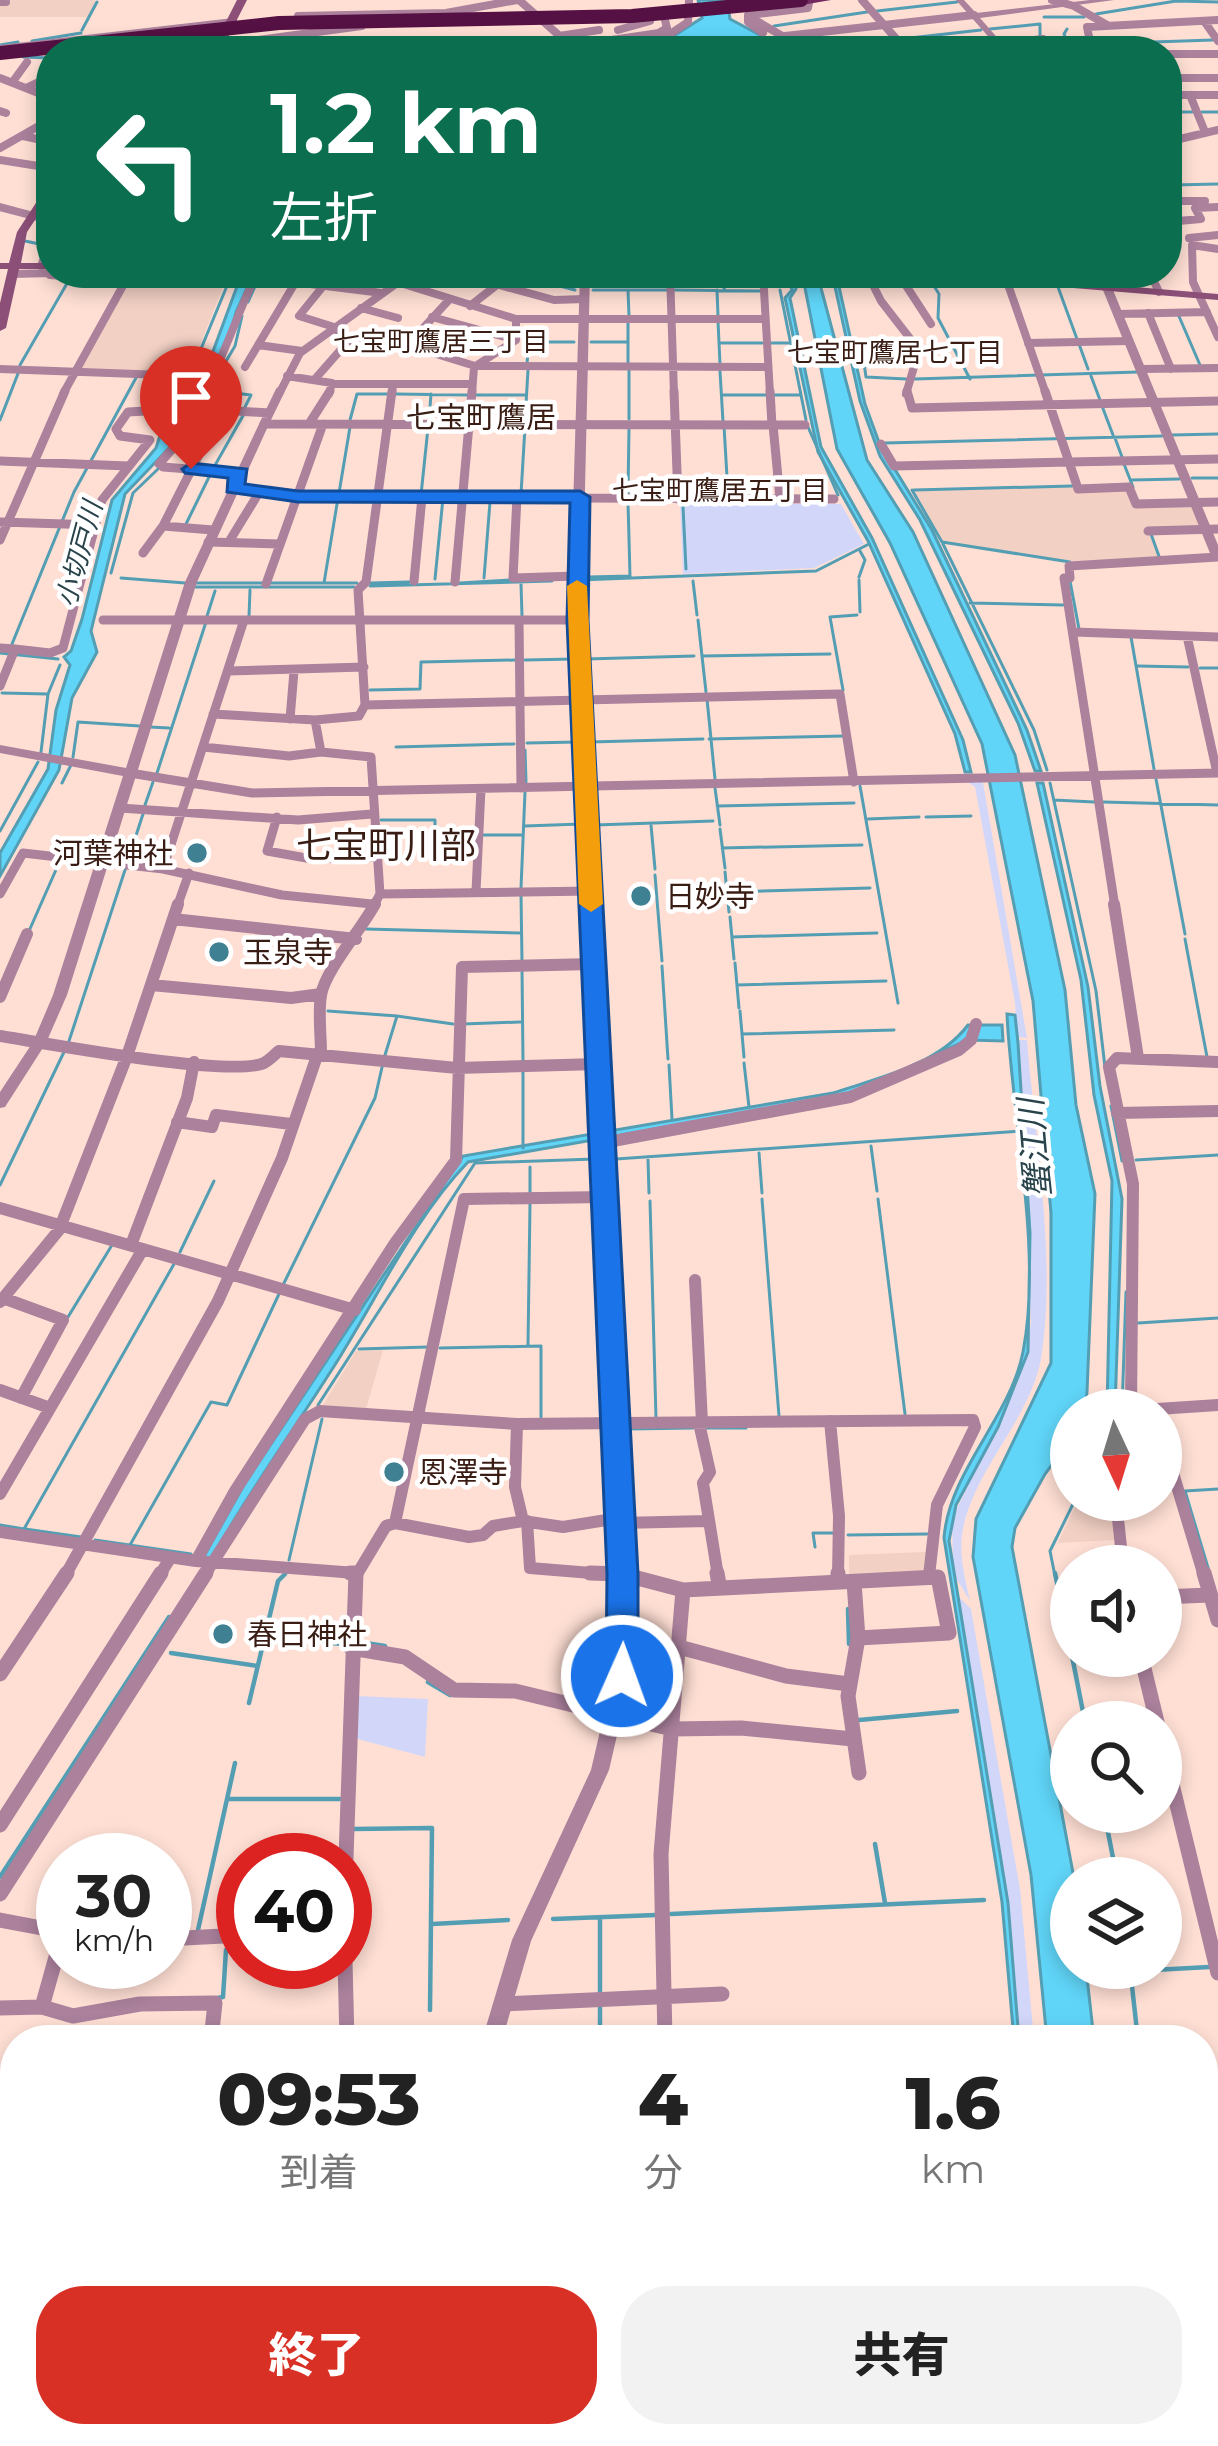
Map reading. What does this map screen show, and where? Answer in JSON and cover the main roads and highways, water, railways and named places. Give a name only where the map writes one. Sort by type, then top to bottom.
[{"type":"highway","points":[[131,36],[253,22],[629,13],[775,0]]},
{"type":"highway","points":[[149,36],[279,23],[632,16],[805,1]]},
{"type":"highway","points":[[0,51],[36,47]]},
{"type":"highway","points":[[0,51],[36,47]]},
{"type":"main road","points":[[225,36],[242,0]]},
{"type":"main road","points":[[747,13],[826,0]]},
{"type":"main road","points":[[160,36],[231,25],[686,16]]},
{"type":"main road","points":[[0,51],[36,50]]},
{"type":"main road","points":[[0,328],[10,267],[30,215],[36,211]]},
{"type":"main road","points":[[1107,288],[1218,297]]},
{"type":"water","points":[[698,0],[727,0],[730,19],[762,36],[673,36],[702,18]]},
{"type":"water","points":[[236,288],[247,288],[228,344],[184,412],[170,447],[125,494],[91,631],[97,652],[72,698],[59,770],[0,876],[0,853],[48,769],[56,710],[70,665],[64,657],[71,651],[82,619],[112,500],[156,448],[164,423],[212,354]]},
{"type":"water","points":[[796,288],[790,298],[821,447],[872,538],[963,740],[971,772],[965,772],[955,734],[868,541],[818,452],[785,298]]},
{"type":"water","points":[[805,288],[821,288],[867,460],[913,532],[1015,755],[1065,990],[1076,1105],[1095,1194],[1087,1389],[1050,1389],[1050,1467],[1015,1528],[1012,1547],[1050,1750],[1050,1833],[1066,1833],[1070,1857],[1050,1857],[1050,1989],[1088,1989],[1092,2025],[1046,2025],[1031,1875],[973,1557],[976,1519],[1051,1363],[1051,1213],[1033,1001],[982,744],[890,543],[837,449]]},
{"type":"water","points":[[835,288],[839,288],[865,404],[880,445],[932,530],[1027,730],[1041,771],[1035,771],[1018,723],[920,520],[880,456],[860,401]]},
{"type":"water","points":[[1037,783],[1043,783],[1088,987],[1100,1086],[1122,1199],[1116,1389],[1107,1389],[1112,1181],[1094,1095],[1081,980]]},
{"type":"water","points":[[1007,1014],[1015,1015],[1018,1043],[1030,1233],[1029,1268],[1028,1226]]},
{"type":"water","points":[[968,1025],[1002,1025],[1003,1041],[967,1040],[926,1059]]},
{"type":"water","points":[[903,1069],[848,1095],[468,1162],[412,1236],[211,1559],[203,1558],[245,1483],[463,1156],[833,1093]]},
{"type":"water","points":[[1029,1279],[1028,1352],[998,1427],[956,1505],[949,1541],[1008,1903],[1018,2025],[1013,2025],[1002,1902],[944,1538],[957,1490],[1016,1376]]},
{"type":"waterway","points":[[1096,14],[1176,1],[1218,2]]},
{"type":"waterway","points":[[82,30],[97,2]]},
{"type":"waterway","points":[[877,11],[957,2]]},
{"type":"waterway","points":[[774,26],[867,12]]},
{"type":"waterway","points":[[1044,17],[1084,17]]},
{"type":"waterway","points":[[990,29],[1040,24],[1040,36]]},
{"type":"waterway","points":[[1065,36],[1067,29]]},
{"type":"waterway","points":[[928,36],[981,30]]},
{"type":"waterway","points":[[63,36],[81,33]]},
{"type":"waterway","points":[[32,41],[36,40]]},
{"type":"waterway","points":[[1182,41],[1213,40]]},
{"type":"waterway","points":[[0,45],[18,42]]},
{"type":"waterway","points":[[23,57],[36,57]]},
{"type":"waterway","points":[[1182,112],[1192,112]]},
{"type":"waterway","points":[[1202,112],[1218,112]]},
{"type":"waterway","points":[[1182,185],[1218,184]]},
{"type":"waterway","points":[[25,241],[36,243]]},
{"type":"waterway","points":[[20,365],[64,288]]},
{"type":"waterway","points":[[191,373],[226,288]]},
{"type":"waterway","points":[[248,302],[254,288]]},
{"type":"waterway","points":[[567,288],[575,290]]},
{"type":"waterway","points":[[935,288],[938,318],[969,377]]},
{"type":"waterway","points":[[1058,288],[1077,339]]},
{"type":"waterway","points":[[593,290],[628,290]]},
{"type":"waterway","points":[[628,290],[669,290]]},
{"type":"waterway","points":[[628,290],[629,316]]},
{"type":"waterway","points":[[675,290],[717,290]]},
{"type":"waterway","points":[[717,290],[761,291]]},
{"type":"waterway","points":[[717,290],[718,316]]},
{"type":"waterway","points":[[780,290],[806,420]]},
{"type":"waterway","points":[[1178,314],[1200,365]]},
{"type":"waterway","points":[[216,378],[235,346],[242,316]]},
{"type":"waterway","points":[[628,321],[628,363]]},
{"type":"waterway","points":[[718,321],[720,364]]},
{"type":"waterway","points":[[527,363],[529,342],[574,342]]},
{"type":"waterway","points":[[591,342],[626,342]]},
{"type":"waterway","points":[[721,343],[762,343]]},
{"type":"waterway","points":[[768,343],[788,343]]},
{"type":"waterway","points":[[1079,344],[1088,369]]},
{"type":"waterway","points":[[863,356],[866,377],[906,379]]},
{"type":"waterway","points":[[629,369],[629,419]]},
{"type":"waterway","points":[[525,421],[528,370]]},
{"type":"waterway","points":[[0,420],[19,371]]},
{"type":"waterway","points":[[720,371],[723,422]]},
{"type":"waterway","points":[[969,377],[1138,372]]},
{"type":"waterway","name":"小切戸川","points":[[12,644],[74,492],[137,376]]},
{"type":"waterway","points":[[1091,376],[1100,400]]},
{"type":"waterway","points":[[915,379],[969,377]]},
{"type":"waterway","points":[[208,390],[251,395],[245,407]]},
{"type":"waterway","points":[[350,420],[357,394],[387,394]]},
{"type":"waterway","points":[[396,394],[431,394]]},
{"type":"waterway","points":[[429,421],[431,394]]},
{"type":"waterway","points":[[431,394],[468,395]]},
{"type":"waterway","points":[[476,395],[526,395]]},
{"type":"waterway","points":[[723,395],[767,395]]},
{"type":"waterway","points":[[773,395],[799,395]]},
{"type":"waterway","points":[[1102,406],[1113,435]]},
{"type":"waterway","points":[[214,467],[244,414]]},
{"type":"waterway","points":[[724,426],[728,494]]},
{"type":"waterway","points":[[339,493],[350,427]]},
{"type":"waterway","points":[[521,494],[525,427]]},
{"type":"waterway","points":[[628,494],[629,427]]},
{"type":"waterway","points":[[808,427],[838,495]]},
{"type":"waterway","points":[[421,495],[428,428]]},
{"type":"waterway","points":[[1172,435],[1218,434]]},
{"type":"waterway","points":[[885,443],[1162,436]]},
{"type":"waterway","points":[[1115,438],[1122,457]]},
{"type":"waterway","points":[[1124,464],[1133,487]]},
{"type":"waterway","points":[[111,573],[133,493],[158,469]]},
{"type":"waterway","points":[[186,524],[211,473]]},
{"type":"waterway","points":[[1192,478],[1218,478]]},
{"type":"waterway","points":[[1131,480],[1179,479]]},
{"type":"waterway","points":[[914,490],[1072,486]]},
{"type":"waterway","points":[[912,490],[942,542],[1070,562]]},
{"type":"waterway","points":[[324,583],[338,498]]},
{"type":"waterway","points":[[435,579],[443,498]]},
{"type":"waterway","points":[[484,578],[490,502]]},
{"type":"waterway","points":[[588,577],[630,576],[628,502]]},
{"type":"waterway","points":[[683,506],[686,569]]},
{"type":"waterway","points":[[1151,534],[1160,559]]},
{"type":"waterway","points":[[579,580],[816,571],[869,544]]},
{"type":"waterway","points":[[943,544],[972,603]]},
{"type":"waterway","points":[[859,577],[865,560],[860,551]]},
{"type":"waterway","points":[[121,578],[185,583]]},
{"type":"waterway","points":[[460,583],[511,580]]},
{"type":"waterway","points":[[859,580],[860,612]]},
{"type":"waterway","points":[[370,586],[552,581]]},
{"type":"waterway","points":[[693,581],[697,615]]},
{"type":"waterway","points":[[1070,581],[1079,629]]},
{"type":"waterway","points":[[370,583],[409,582]]},
{"type":"waterway","points":[[195,583],[324,583]]},
{"type":"waterway","points":[[324,583],[357,583]]},
{"type":"waterway","points":[[521,584],[522,616]]},
{"type":"waterway","points":[[196,587],[354,587]]},
{"type":"waterway","points":[[249,616],[250,590]]},
{"type":"waterway","points":[[207,616],[215,591]]},
{"type":"waterway","points":[[972,603],[1063,605]]},
{"type":"waterway","points":[[972,603],[1034,730],[1047,770]]},
{"type":"waterway","points":[[843,690],[830,617],[857,615]]},
{"type":"waterway","points":[[698,620],[702,656]]},
{"type":"waterway","points":[[157,773],[206,622]]},
{"type":"waterway","points":[[1131,637],[1154,769]]},
{"type":"waterway","points":[[0,653],[58,659]]},
{"type":"waterway","points":[[702,656],[830,654]]},
{"type":"waterway","points":[[586,659],[694,656]]},
{"type":"waterway","points":[[702,656],[706,692]]},
{"type":"waterway","points":[[525,660],[574,659]]},
{"type":"waterway","points":[[370,690],[420,689],[421,662],[515,660]]},
{"type":"waterway","points":[[41,752],[48,694],[60,665]]},
{"type":"waterway","points":[[1138,666],[1188,667]]},
{"type":"waterway","points":[[1200,668],[1218,668]]},
{"type":"waterway","points":[[2,693],[47,694]]},
{"type":"waterway","points":[[707,699],[711,739]]},
{"type":"waterway","points":[[73,757],[78,722],[140,726]]},
{"type":"waterway","points":[[150,727],[169,728]]},
{"type":"waterway","points":[[711,739],[844,736]]},
{"type":"waterway","points":[[590,742],[703,739]]},
{"type":"waterway","points":[[711,739],[715,779]]},
{"type":"waterway","points":[[527,743],[578,742]]},
{"type":"waterway","points":[[396,747],[514,744]]},
{"type":"waterway","points":[[525,750],[526,782]]},
{"type":"waterway","points":[[0,831],[38,762]]},
{"type":"waterway","points":[[62,783],[71,765]]},
{"type":"waterway","points":[[1156,779],[1161,804]]},
{"type":"waterway","points":[[145,805],[153,782]]},
{"type":"waterway","points":[[1050,783],[1096,991],[1105,1067]]},
{"type":"waterway","points":[[860,786],[898,1003]]},
{"type":"waterway","points":[[715,788],[717,806]]},
{"type":"waterway","points":[[521,888],[525,792]]},
{"type":"waterway","points":[[1054,800],[1094,802]]},
{"type":"waterway","points":[[1103,802],[1161,804]]},
{"type":"waterway","points":[[717,806],[854,803]]},
{"type":"waterway","points":[[1161,804],[1218,805]]},
{"type":"waterway","points":[[1161,804],[1185,934]]},
{"type":"waterway","points":[[717,806],[720,825]]},
{"type":"waterway","points":[[128,860],[144,811]]},
{"type":"waterway","points":[[926,817],[971,816]]},
{"type":"waterway","points":[[868,819],[919,817]]},
{"type":"waterway","points":[[381,820],[435,820],[435,837],[473,836]]},
{"type":"waterway","points":[[595,825],[713,821]]},
{"type":"waterway","points":[[525,826],[581,824]]},
{"type":"waterway","points":[[651,825],[655,869]]},
{"type":"waterway","points":[[720,829],[722,848]]},
{"type":"waterway","points":[[483,835],[521,835]]},
{"type":"waterway","points":[[722,848],[862,845]]},
{"type":"waterway","points":[[722,848],[725,868]]},
{"type":"waterway","points":[[70,854],[96,856]]},
{"type":"waterway","points":[[113,858],[128,860]]},
{"type":"waterway","points":[[29,931],[59,863]]},
{"type":"waterway","points":[[69,1041],[126,867]]},
{"type":"waterway","points":[[725,872],[727,892]]},
{"type":"waterway","points":[[655,875],[662,961]]},
{"type":"waterway","points":[[727,892],[870,888]]},
{"type":"waterway","points":[[727,892],[729,912]]},
{"type":"waterway","points":[[521,895],[522,962]]},
{"type":"waterway","points":[[730,917],[734,959]]},
{"type":"waterway","points":[[366,929],[521,933]]},
{"type":"waterway","points":[[732,937],[877,933]]},
{"type":"waterway","points":[[1185,939],[1207,1057]]},
{"type":"waterway","points":[[735,963],[739,1008]]},
{"type":"waterway","points":[[662,966],[668,1059]]},
{"type":"waterway","points":[[522,969],[523,1061]]},
{"type":"waterway","points":[[737,985],[886,981]]},
{"type":"waterway","points":[[328,1011],[397,1016]]},
{"type":"waterway","points":[[740,1011],[742,1034]]},
{"type":"waterway","points":[[385,1055],[397,1016]]},
{"type":"waterway","points":[[397,1016],[453,1024]]},
{"type":"waterway","points":[[463,1024],[520,1022]]},
{"type":"waterway","points":[[742,1034],[894,1030]]},
{"type":"waterway","points":[[742,1034],[744,1057]]},
{"type":"waterway","points":[[0,1185],[64,1052]]},
{"type":"waterway","points":[[284,1283],[375,1098],[383,1063]]},
{"type":"waterway","points":[[744,1063],[749,1107]]},
{"type":"waterway","points":[[669,1065],[672,1119]]},
{"type":"waterway","points":[[523,1072],[523,1148]]},
{"type":"waterway","points":[[1111,1106],[1122,1161]]},
{"type":"waterway","name":"蟹江川","points":[[616,1159],[1020,1131]]},
{"type":"waterway","points":[[871,1146],[877,1191]]},
{"type":"waterway","points":[[759,1153],[762,1193]]},
{"type":"waterway","points":[[1136,1160],[1218,1155]]},
{"type":"waterway","points":[[318,1405],[475,1163],[595,1159]]},
{"type":"waterway","points":[[648,1159],[649,1193]]},
{"type":"waterway","points":[[530,1167],[530,1193]]},
{"type":"waterway","points":[[180,1252],[214,1181]]},
{"type":"waterway","points":[[762,1199],[779,1416]]},
{"type":"waterway","points":[[878,1199],[905,1414]]},
{"type":"waterway","points":[[650,1201],[656,1418]]},
{"type":"waterway","points":[[528,1345],[530,1204]]},
{"type":"waterway","points":[[68,1317],[112,1245]]},
{"type":"waterway","points":[[0,1525],[24,1529],[174,1264]]},
{"type":"waterway","points":[[1123,1389],[1126,1292]]},
{"type":"waterway","points":[[130,1545],[211,1402],[227,1405],[279,1294]]},
{"type":"waterway","points":[[1138,1323],[1218,1318]]},
{"type":"waterway","points":[[440,1348],[541,1346],[541,1417]]},
{"type":"waterway","points":[[359,1349],[428,1347]]},
{"type":"waterway","points":[[289,1560],[322,1419]]},
{"type":"waterway","points":[[628,1429],[693,1428]]},
{"type":"waterway","points":[[707,1428],[746,1428]]},
{"type":"waterway","points":[[1209,1571],[1185,1491],[1218,1489]]},
{"type":"waterway","points":[[1053,1545],[1065,1521]]},
{"type":"waterway","points":[[25,1529],[81,1537]]},
{"type":"waterway","points":[[815,1547],[813,1533],[833,1533]]},
{"type":"waterway","points":[[848,1535],[927,1534]]},
{"type":"waterway","points":[[95,1540],[191,1554]]},
{"type":"waterway","points":[[249,1703],[278,1581],[285,1574]]},
{"type":"waterway","points":[[848,1609],[849,1644]]},
{"type":"waterway","points":[[0,1877],[169,1617]]},
{"type":"waterway","points":[[267,1637],[343,1644]]},
{"type":"waterway","points":[[359,1642],[385,1646]]},
{"type":"waterway","points":[[171,1653],[257,1666]]},
{"type":"waterway","points":[[1076,1677],[1081,1701]]},
{"type":"waterway","points":[[428,1682],[450,1695]]},
{"type":"waterway","points":[[859,1720],[957,1711]]},
{"type":"waterway","points":[[198,1930],[235,1763]]},
{"type":"waterway","points":[[228,1799],[340,1799]]},
{"type":"waterway","points":[[353,1829],[432,1828],[430,2010]]},
{"type":"waterway","points":[[1108,1833],[1113,1857]]},
{"type":"waterway","points":[[875,1844],[885,1903]]},
{"type":"waterway","points":[[671,1914],[984,1900]]},
{"type":"waterway","points":[[600,1917],[656,1915]]},
{"type":"waterway","points":[[553,1919],[600,1917]]},
{"type":"waterway","points":[[600,1917],[600,1991]]},
{"type":"waterway","points":[[432,1924],[508,1920]]},
{"type":"waterway","points":[[1182,1968],[1209,1967]]},
{"type":"waterway","points":[[217,1998],[223,1997],[224,1989]]},
{"type":"waterway","points":[[1132,1989],[1136,2025]]},
{"type":"waterway","points":[[600,2006],[600,2025]]},
{"type":"place","name":"河葉神社","points":[[197,853]]},
{"type":"place","name":"日妙寺","points":[[641,896]]},
{"type":"place","name":"玉泉寺","points":[[219,952]]},
{"type":"place","name":"恩澤寺","points":[[394,1472]]},
{"type":"place","name":"春日神社","points":[[223,1634]]},
{"type":"district","name":"七宝町鷹居三丁目","points":[[441,341]]},
{"type":"district","name":"七宝町鷹居七丁目","points":[[895,352]]},
{"type":"district","name":"七宝町鷹居","points":[[481,417]]},
{"type":"district","name":"七宝町鷹居五丁目","points":[[720,490]]},
{"type":"district","name":"七宝町川部","points":[[386,845]]}]
